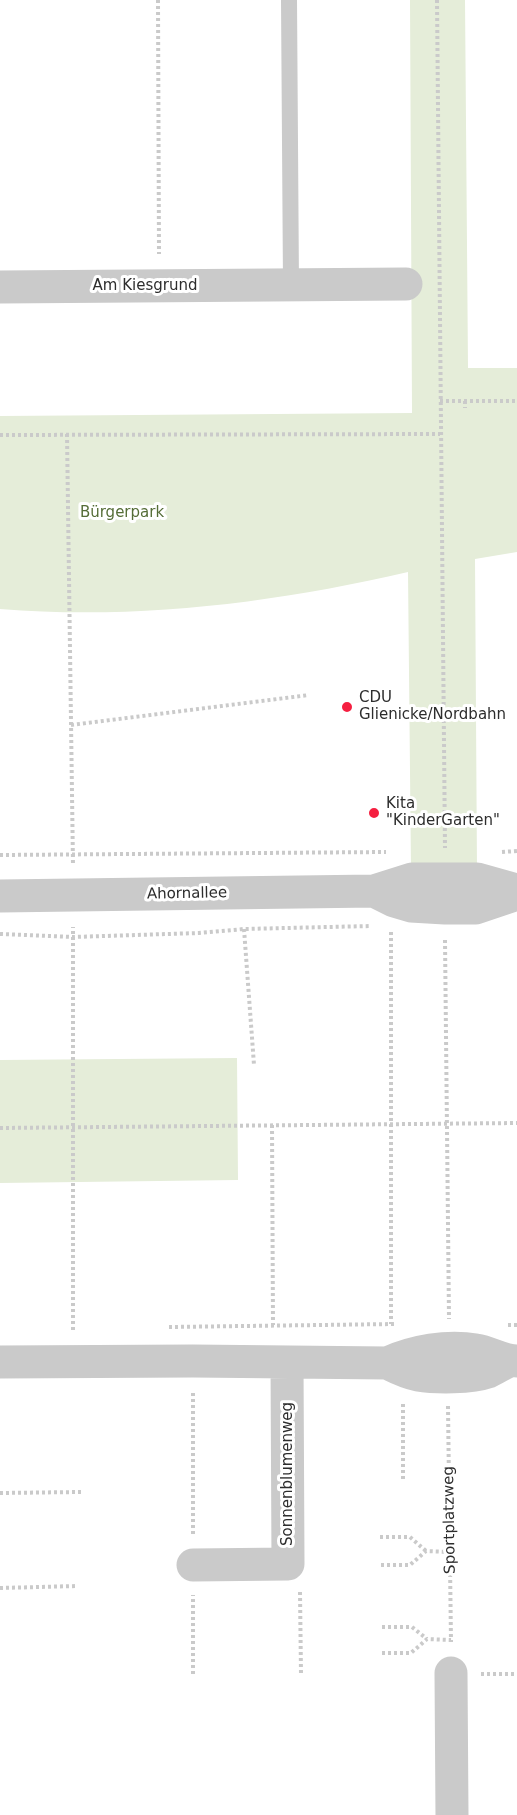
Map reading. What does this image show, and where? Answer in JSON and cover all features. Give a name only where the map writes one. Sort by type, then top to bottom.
[{"type":"street","name":"Am Kiesgrund","points":[[0,287],[406,284]]},
{"type":"street","name":"Ahornallee","points":[[0,896],[374,891],[411,906],[476,908],[517,892]]},
{"type":"street","points":[[0,1362],[193,1361],[395,1366],[405,1355],[421,1351],[449,1349],[475,1349],[513,1361]]},
{"type":"street","name":"Sonnenblumenweg","points":[[193,1565],[288,1564],[287,1362]]},
{"type":"street","points":[[451,1661],[452,1815]]},
{"type":"lane","points":[[289,0],[291,285]]},
{"type":"path","points":[[158,0],[159,286]]},
{"type":"path","points":[[436,0],[445,852]]},
{"type":"path","points":[[440,401],[517,401]]},
{"type":"path","points":[[465,401],[465,408]]},
{"type":"path","points":[[67,434],[70,675]]},
{"type":"path","points":[[0,435],[440,434]]},
{"type":"path","points":[[71,725],[309,695]]},
{"type":"path","points":[[493,852],[517,851]]},
{"type":"path","points":[[0,855],[388,852]]},
{"type":"path","points":[[391,925],[391,1324]]},
{"type":"path","points":[[0,934],[74,937],[199,933],[244,929],[380,926]]},
{"type":"path","points":[[244,929],[254,1065]]},
{"type":"path","points":[[446,937],[449,1326]]},
{"type":"path","points":[[0,1128],[517,1123]]},
{"type":"path","points":[[272,1125],[273,1325]]},
{"type":"path","points":[[73,1361],[74,1167]]},
{"type":"path","points":[[167,1327],[403,1325]]},
{"type":"path","points":[[506,1325],[517,1325]]},
{"type":"path","points":[[62,1329],[84,1328]]},
{"type":"path","points":[[193,1361],[193,1674]]},
{"type":"path","points":[[395,1366],[403,1481]]},
{"type":"path","name":"Sportplatzweg","points":[[448,1399],[451,1661]]},
{"type":"path","points":[[0,1493],[81,1492]]},
{"type":"path","points":[[380,1537],[410,1537],[426,1551],[450,1552]]},
{"type":"path","points":[[381,1565],[410,1565],[426,1551]]},
{"type":"path","points":[[0,1588],[77,1586]]},
{"type":"path","points":[[299,1590],[301,1674]]},
{"type":"path","points":[[382,1627],[412,1627],[428,1639],[451,1640]]},
{"type":"path","points":[[382,1653],[411,1653],[428,1639]]},
{"type":"green space","name":"Bürgerpark","points":[[410,0],[465,0],[468,368],[517,368],[517,552],[475,559],[477,871],[411,871],[408,572],[307,592],[205,606],[102,612],[0,609],[0,416],[412,413]]},
{"type":"green space","points":[[237,1058],[238,1180],[0,1183],[0,1060]]},
{"type":"place","name":"CDU Glienicke/Nordbahn","points":[[347,707]]},
{"type":"place","name":"Kita \"KinderGarten\"","points":[[374,813]]}]
